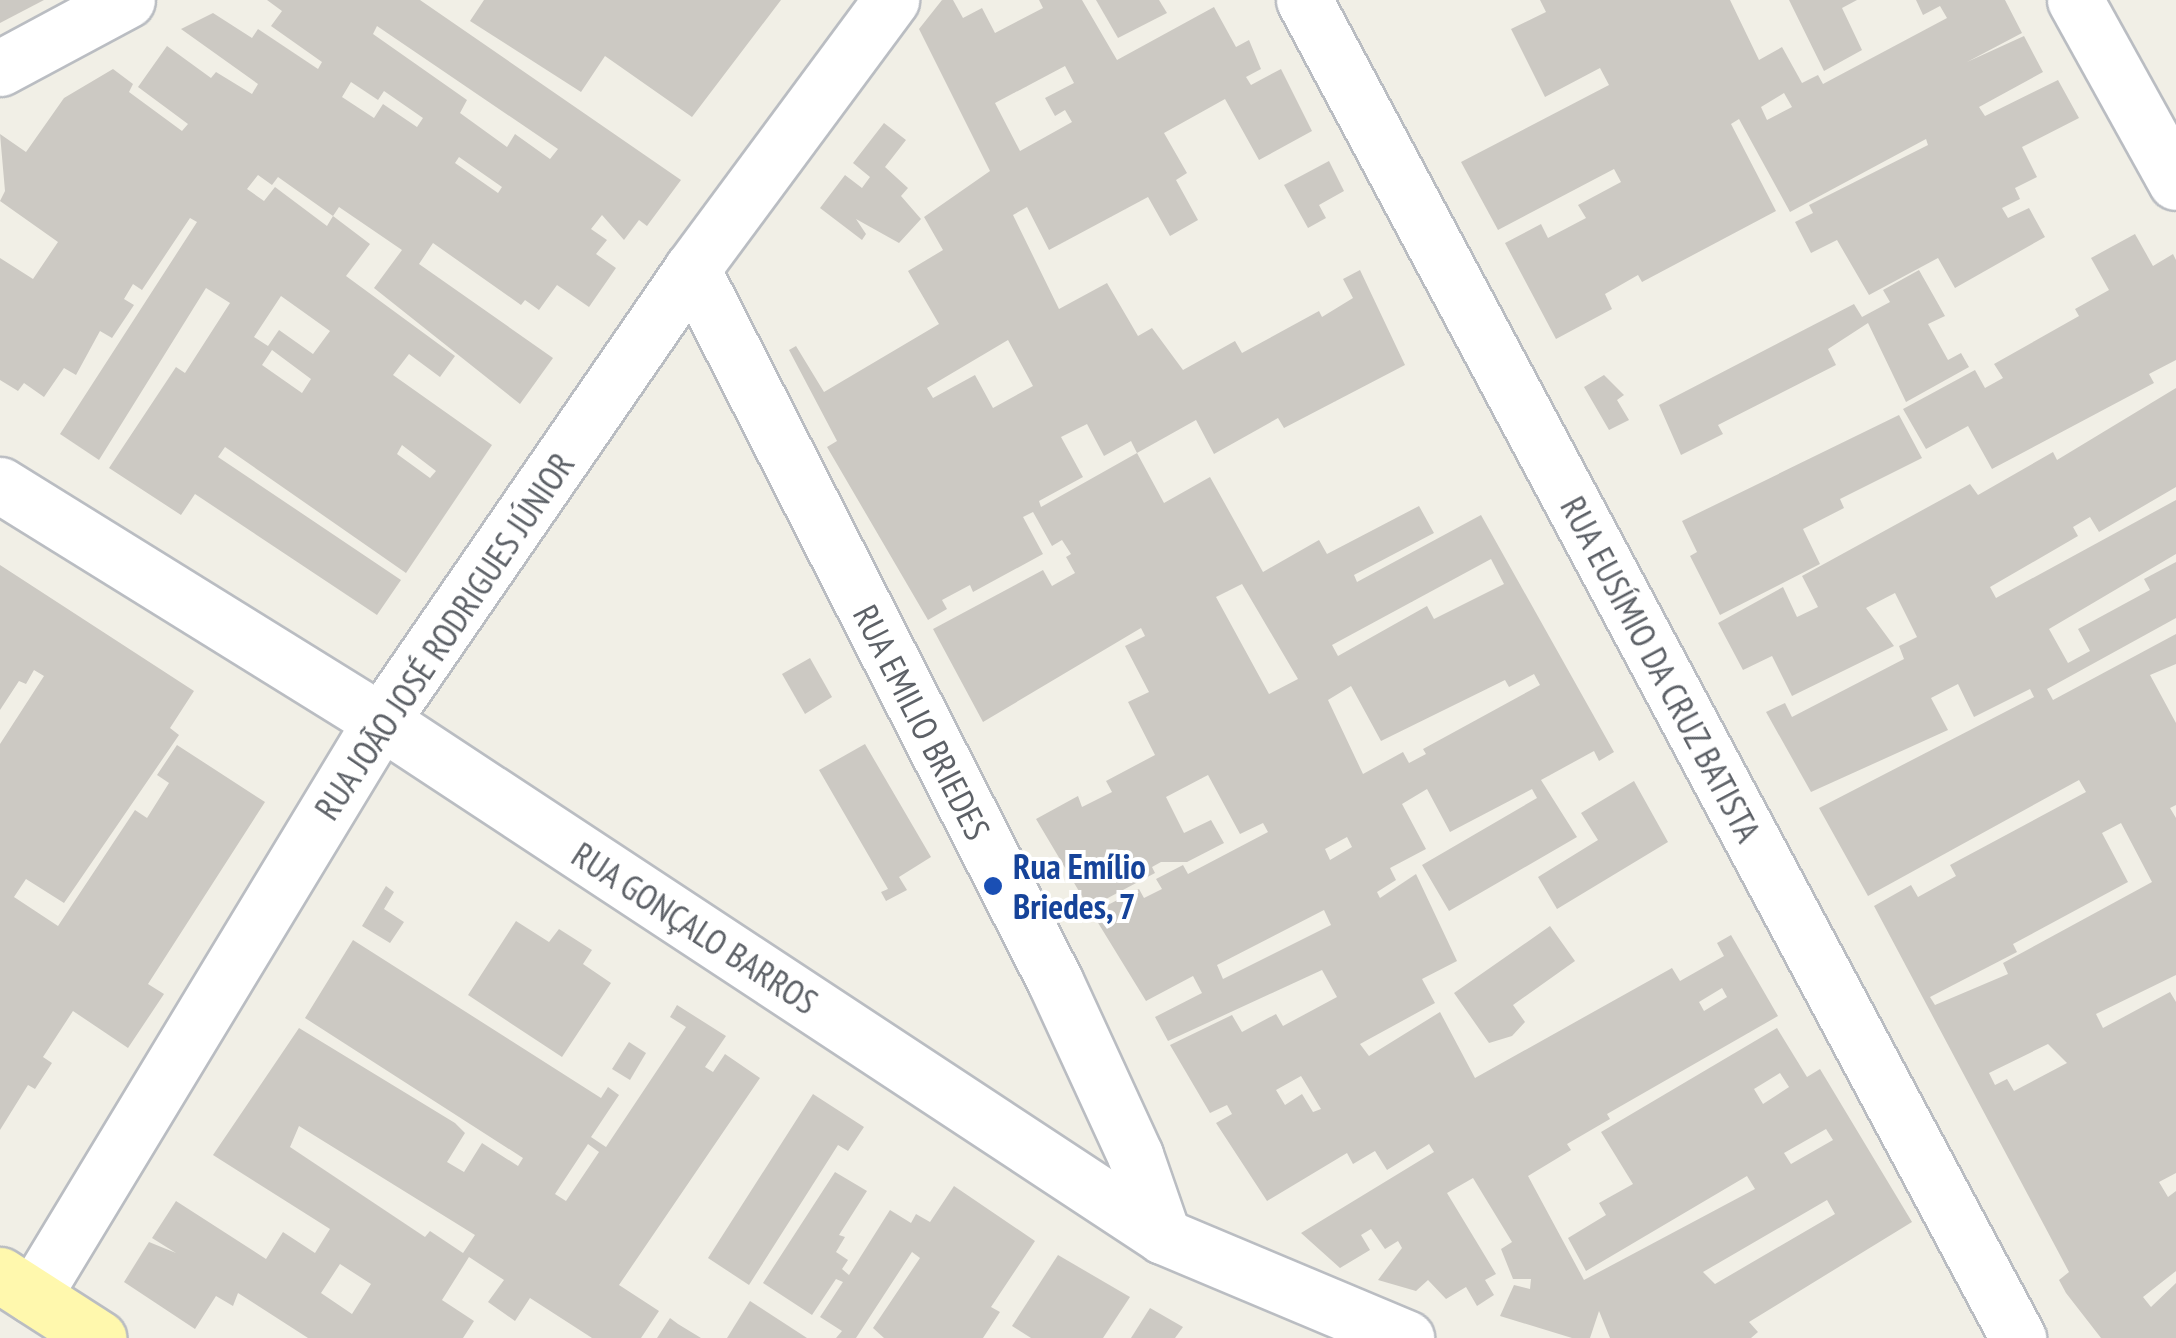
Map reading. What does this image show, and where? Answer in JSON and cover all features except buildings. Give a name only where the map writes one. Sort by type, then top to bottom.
[{"type":"main road","points":[[16,1285],[98,1338]]},
{"type":"street","points":[[0,68],[127,0]]},
{"type":"street","name":"RUA JOÃO JOSÉ RODRIGUES JÚNIOR","points":[[16,1285],[381,721],[692,270],[890,0]]},
{"type":"street","name":"RUA EUSÍMIO DA CRUZ BATISTA","points":[[1304,0],[2018,1338]]},
{"type":"street","points":[[2075,0],[2176,182]]},
{"type":"street","name":"RUA EMILIO BRIEDES","points":[[692,270],[1055,980],[1135,1155],[1163,1236]]},
{"type":"street","name":"RUA GONÇALO BARROS","points":[[0,484],[381,721],[1163,1236],[1406,1338]]},
{"type":"place","name":"Rua Emílio Briedes, 7","points":[[993,886]]}]
